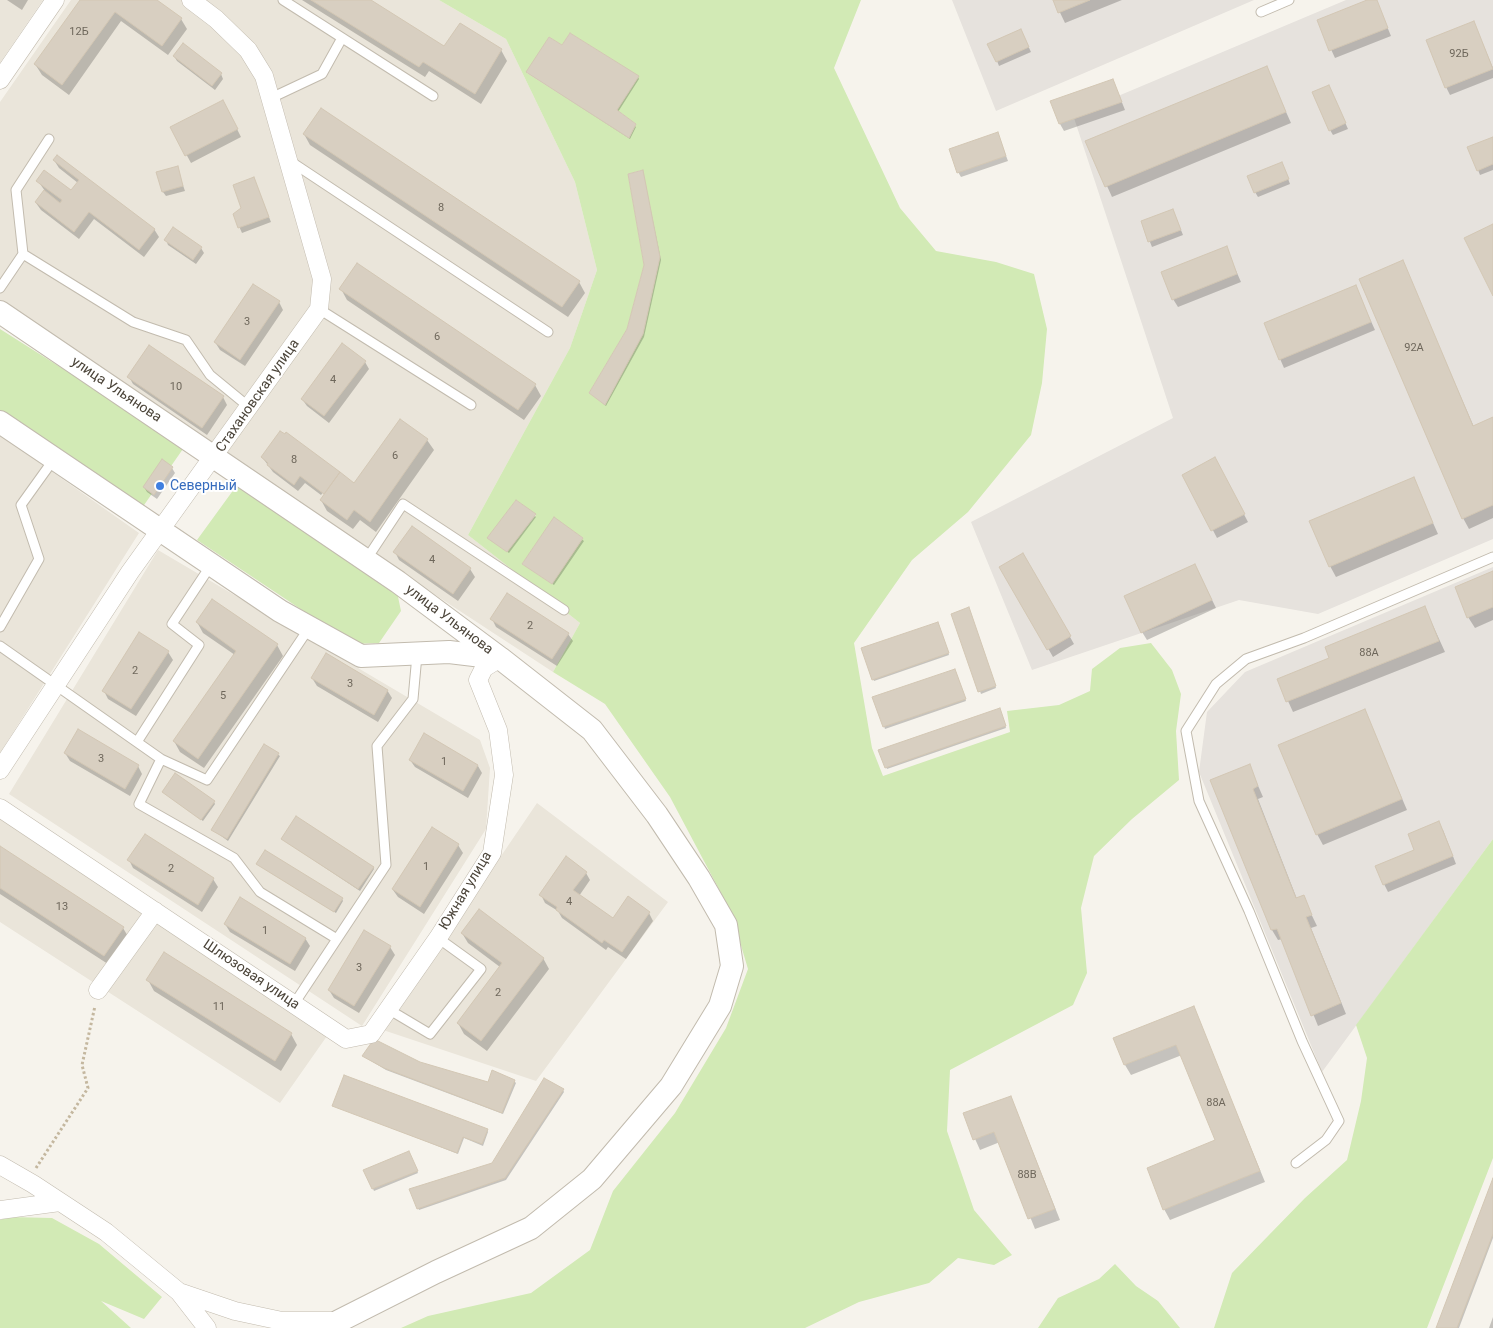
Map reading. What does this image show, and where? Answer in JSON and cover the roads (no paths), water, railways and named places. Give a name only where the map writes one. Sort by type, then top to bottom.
[{"type":"street","points":[[0,80],[55,0]]},
{"type":"street","points":[[191,0],[216,19],[248,50],[264,76],[322,279],[320,309]]},
{"type":"street","name":"Стахановская улица","points":[[0,770],[130,572],[320,309]]},
{"type":"street","name":"улица Ульянова","points":[[0,312],[366,560],[500,658]]},
{"type":"street","name":"улица Ульянова","points":[[0,422],[280,611],[361,656],[449,652],[500,658]]},
{"type":"street","points":[[180,1292],[235,1311],[282,1321],[334,1324],[436,1272],[531,1228],[592,1179],[670,1086],[720,1006],[732,966],[726,925],[699,878],[657,815],[592,730],[500,658]]},
{"type":"street","name":"Южная улица","points":[[346,1039],[371,1034],[438,938],[492,853],[504,774],[498,730],[478,680],[484,668],[500,658]]},
{"type":"street","name":"Шлюзовая улица","points":[[0,808],[346,1039]]},
{"type":"street","points":[[98,990],[155,911]]},
{"type":"street","points":[[0,1165],[106,1232],[180,1292],[207,1328]]},
{"type":"street","points":[[0,1210],[60,1202]]},
{"type":"lane","points":[[283,0],[434,96]]},
{"type":"lane","points":[[1261,12],[1289,0]]},
{"type":"lane","points":[[271,98],[322,74],[342,38]]},
{"type":"lane","points":[[0,288],[23,254],[16,190],[49,139]]},
{"type":"lane","points":[[288,159],[548,332]]},
{"type":"lane","points":[[23,254],[133,322],[186,340],[210,375],[249,407]]},
{"type":"lane","points":[[320,309],[471,404]]},
{"type":"lane","points":[[0,627],[39,559],[21,505],[54,459]]},
{"type":"lane","points":[[366,560],[403,504],[564,610]]},
{"type":"lane","points":[[1296,1163],[1326,1140],[1339,1121],[1302,1041],[1249,910],[1199,801],[1186,731],[1216,684],[1246,658],[1304,638],[1493,557]]},
{"type":"lane","points":[[137,742],[199,645],[172,624],[211,564]]},
{"type":"lane","points":[[0,646],[57,684],[161,759],[206,780],[309,627]]},
{"type":"lane","points":[[294,1004],[386,865],[376,746],[413,699],[418,653]]},
{"type":"lane","points":[[161,759],[139,804],[234,858],[260,892],[337,939]]},
{"type":"lane","points":[[388,1009],[430,1034],[480,969],[438,938]]},
{"type":"place","name":"Северный","points":[[160,486]]}]
